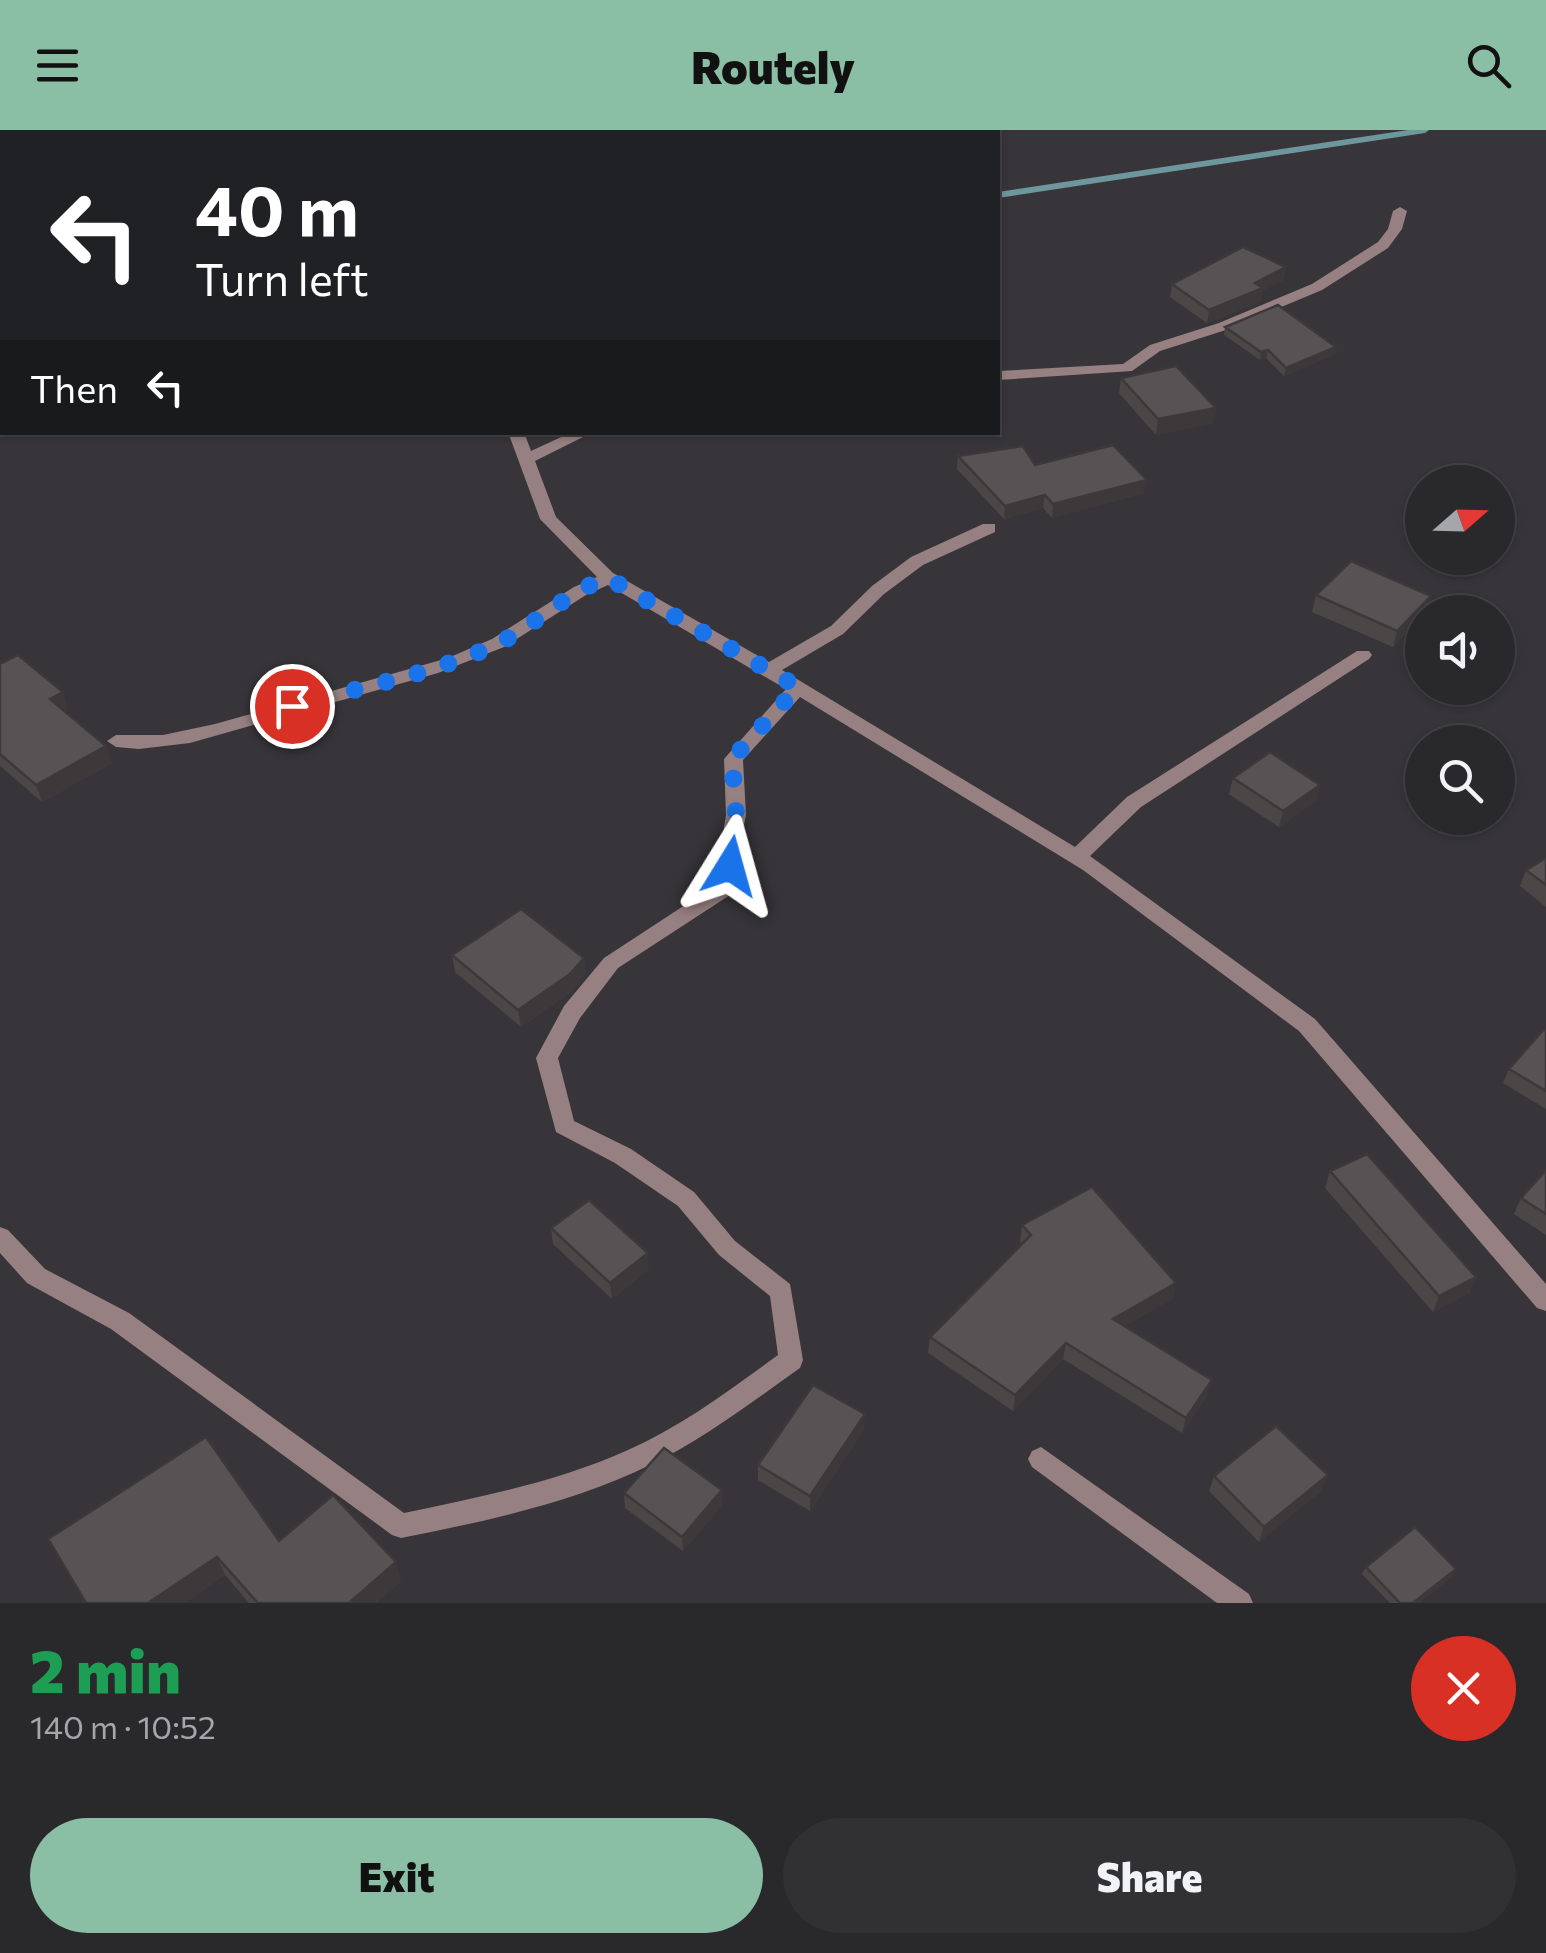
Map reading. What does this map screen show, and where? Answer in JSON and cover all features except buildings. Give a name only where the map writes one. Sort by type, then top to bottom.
[{"type":"street","points":[[1000,376],[1127,368],[1155,348],[1224,326],[1317,287],[1384,245],[1400,210]]},
{"type":"street","points":[[517,435],[548,519],[608,578],[798,687],[1076,857],[1307,1026],[1546,1301]]},
{"type":"street","points":[[527,459],[579,435]]},
{"type":"street","points":[[769,670],[837,630],[878,590],[917,561],[990,528]]},
{"type":"street","points":[[116,741],[135,744],[192,734],[442,667],[497,644],[552,612],[584,586],[608,578]]},
{"type":"street","points":[[1076,857],[1134,802],[1363,655]]},
{"type":"street","points":[[0,1236],[36,1276],[120,1321],[401,1526],[518,1502],[618,1467],[708,1420],[791,1360],[782,1290],[727,1248],[686,1200],[623,1156],[564,1126],[547,1058],[572,1012],[611,963],[723,890],[736,814],[732,759],[798,687]]},
{"type":"street","points":[[1041,1459],[1239,1603]]},
{"type":"waterway","points":[[1000,195],[1425,130]]},
{"type":"route","points":[[292,706],[442,667],[497,644],[552,612],[584,586],[608,578],[798,687],[732,759],[736,814],[730,866]]}]
